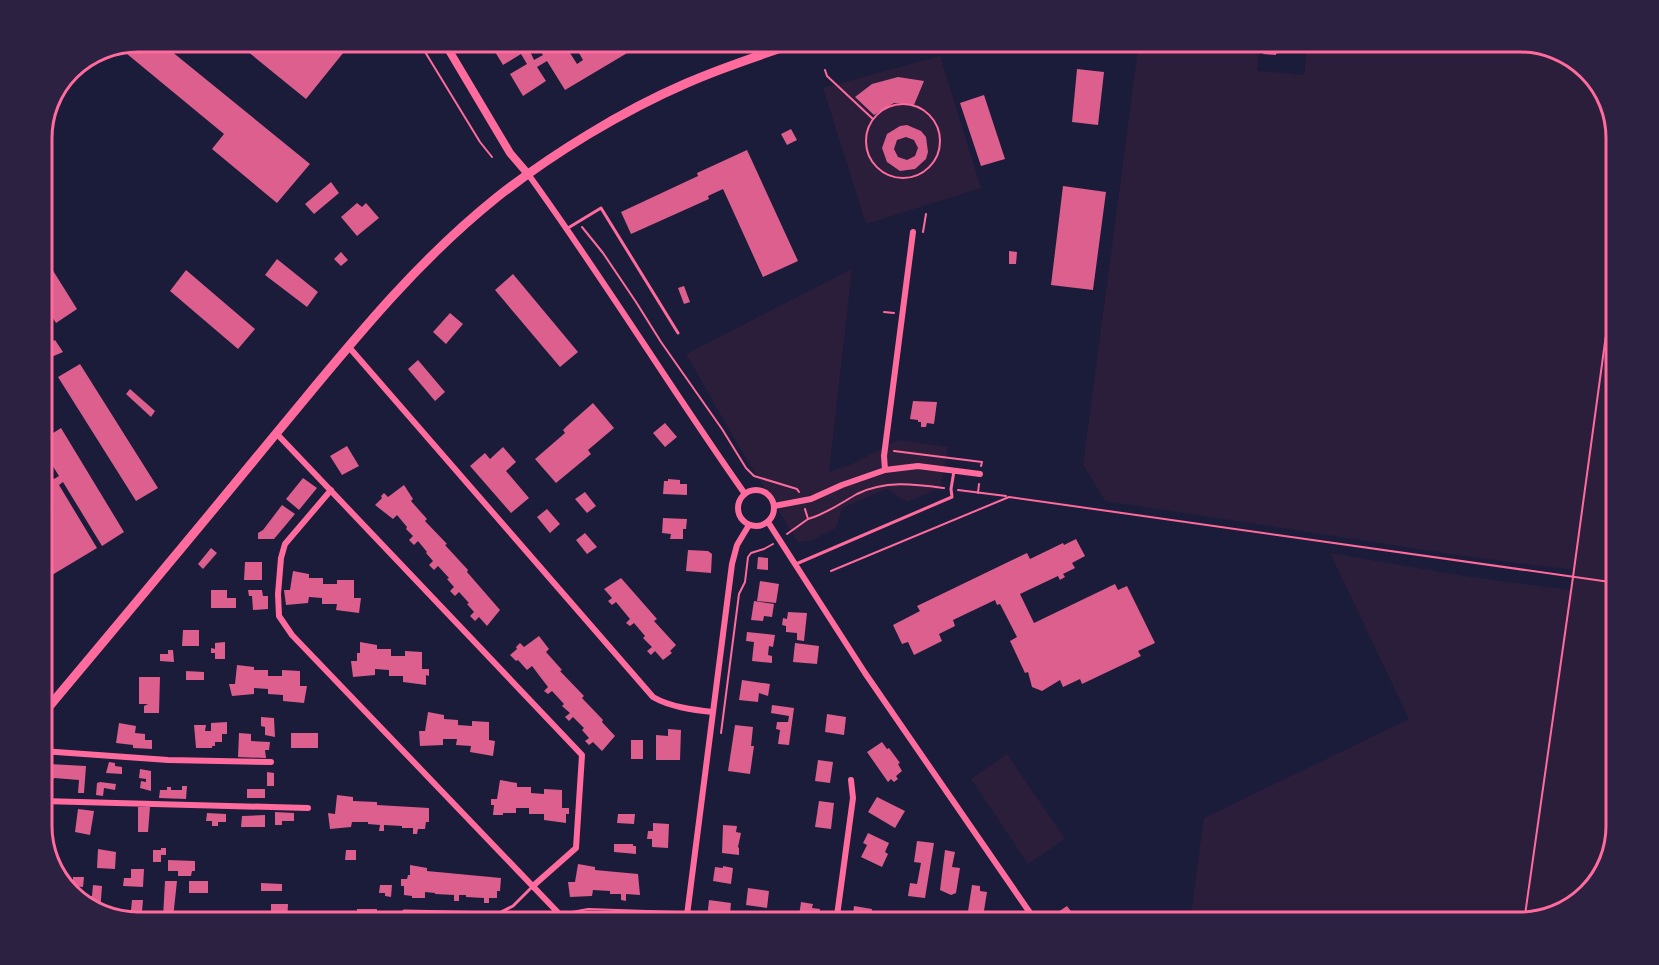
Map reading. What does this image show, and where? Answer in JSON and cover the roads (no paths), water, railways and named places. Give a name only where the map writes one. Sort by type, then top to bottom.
[{"type":"main road","points":[[53,703],[348,346],[412,273],[449,237],[498,196],[561,151],[635,109],[686,84],[772,52]]},
{"type":"street","points":[[450,52],[510,153],[568,228],[647,351],[745,494]]},
{"type":"street","points":[[885,470],[884,456],[913,232]]},
{"type":"street","points":[[348,346],[653,697],[660,701],[713,712]]},
{"type":"street","points":[[277,434],[582,755],[576,848],[533,886]]},
{"type":"street","points":[[774,506],[802,502],[885,470],[918,466],[980,474]]},
{"type":"street","points":[[331,490],[285,544],[280,558],[279,616],[292,635],[558,912]]},
{"type":"street","points":[[753,490],[765,492],[773,500],[774,506],[774,512],[768,522],[758,526],[748,525],[742,519],[738,508],[745,494],[753,490]]},
{"type":"street","points":[[768,522],[865,673],[1030,912]]},
{"type":"street","points":[[687,912],[732,564],[737,545],[748,525]]},
{"type":"street","points":[[53,753],[168,760],[271,762]]},
{"type":"street","points":[[837,912],[853,798],[851,780]]},
{"type":"street","points":[[53,801],[308,808]]},
{"type":"lane","points":[[568,228],[601,208],[678,333]]},
{"type":"lane","points":[[796,564],[952,497],[954,470]]},
{"type":"lane","points":[[501,912],[513,906],[533,886]]},
{"type":"lane","points":[[404,912],[452,912]]}]
